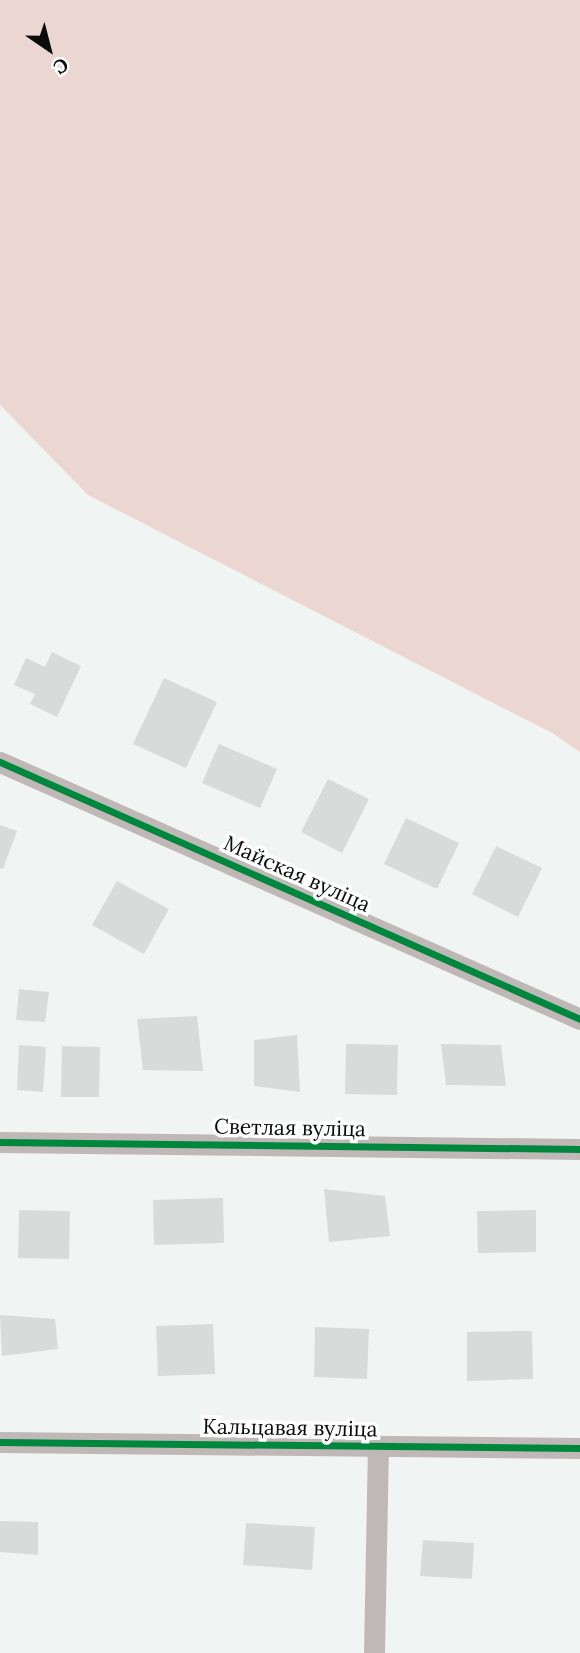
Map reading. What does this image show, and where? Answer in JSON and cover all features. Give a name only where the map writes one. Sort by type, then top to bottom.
[{"type":"street","name":"Майская вуліца","points":[[0,762],[580,1018]]},
{"type":"street","name":"Светлая вуліца","points":[[0,1142],[580,1149]]},
{"type":"street","name":"Кальцавая вуліца","points":[[0,1442],[580,1448]]},
{"type":"street","points":[[373,1653],[378,1447]]},
{"type":"shaded area","points":[[0,0],[580,0],[580,752],[554,734],[88,495],[0,405]]},
{"type":"building","points":[[52,652],[81,666],[57,717],[30,704],[35,694],[14,685],[26,658],[45,667]]},
{"type":"building","points":[[164,678],[217,702],[186,768],[133,744]]},
{"type":"building","points":[[219,744],[277,769],[260,808],[202,783]]},
{"type":"building","points":[[328,779],[369,799],[342,853],[301,832]]},
{"type":"building","points":[[406,818],[459,843],[437,889],[384,864]]},
{"type":"building","points":[[0,825],[17,831],[3,869],[0,868]]},
{"type":"building","points":[[496,846],[542,868],[518,917],[472,894]]},
{"type":"building","points":[[117,881],[169,909],[144,954],[92,925]]},
{"type":"building","points":[[19,989],[49,992],[45,1022],[16,1020]]},
{"type":"building","points":[[197,1016],[203,1071],[143,1070],[137,1019]]},
{"type":"building","points":[[297,1035],[300,1092],[254,1086],[254,1040]]},
{"type":"building","points":[[346,1044],[398,1045],[397,1095],[345,1094]]},
{"type":"building","points":[[441,1044],[501,1045],[506,1086],[446,1085]]},
{"type":"building","points":[[19,1045],[46,1047],[43,1092],[17,1090]]},
{"type":"building","points":[[62,1046],[100,1047],[99,1097],[61,1097]]},
{"type":"building","points":[[324,1189],[385,1196],[390,1236],[329,1242]]},
{"type":"building","points":[[223,1198],[224,1243],[154,1245],[153,1200]]},
{"type":"building","points":[[19,1210],[70,1211],[69,1259],[18,1258]]},
{"type":"building","points":[[536,1210],[536,1252],[478,1253],[477,1211]]},
{"type":"building","points":[[0,1315],[55,1319],[58,1349],[2,1356]]},
{"type":"building","points":[[213,1324],[215,1374],[158,1376],[156,1326]]},
{"type":"building","points":[[315,1327],[369,1329],[367,1379],[314,1377]]},
{"type":"building","points":[[532,1331],[533,1379],[467,1381],[467,1332]]},
{"type":"building","points":[[0,1521],[38,1522],[38,1555],[0,1552]]},
{"type":"building","points":[[246,1523],[315,1527],[312,1570],[243,1565]]},
{"type":"building","points":[[423,1540],[474,1543],[472,1579],[420,1576]]},
{"type":"cycle path","points":[[0,762],[580,1019]]},
{"type":"cycle path","points":[[0,1142],[580,1149]]},
{"type":"cycle path","points":[[0,1442],[580,1448]]}]
